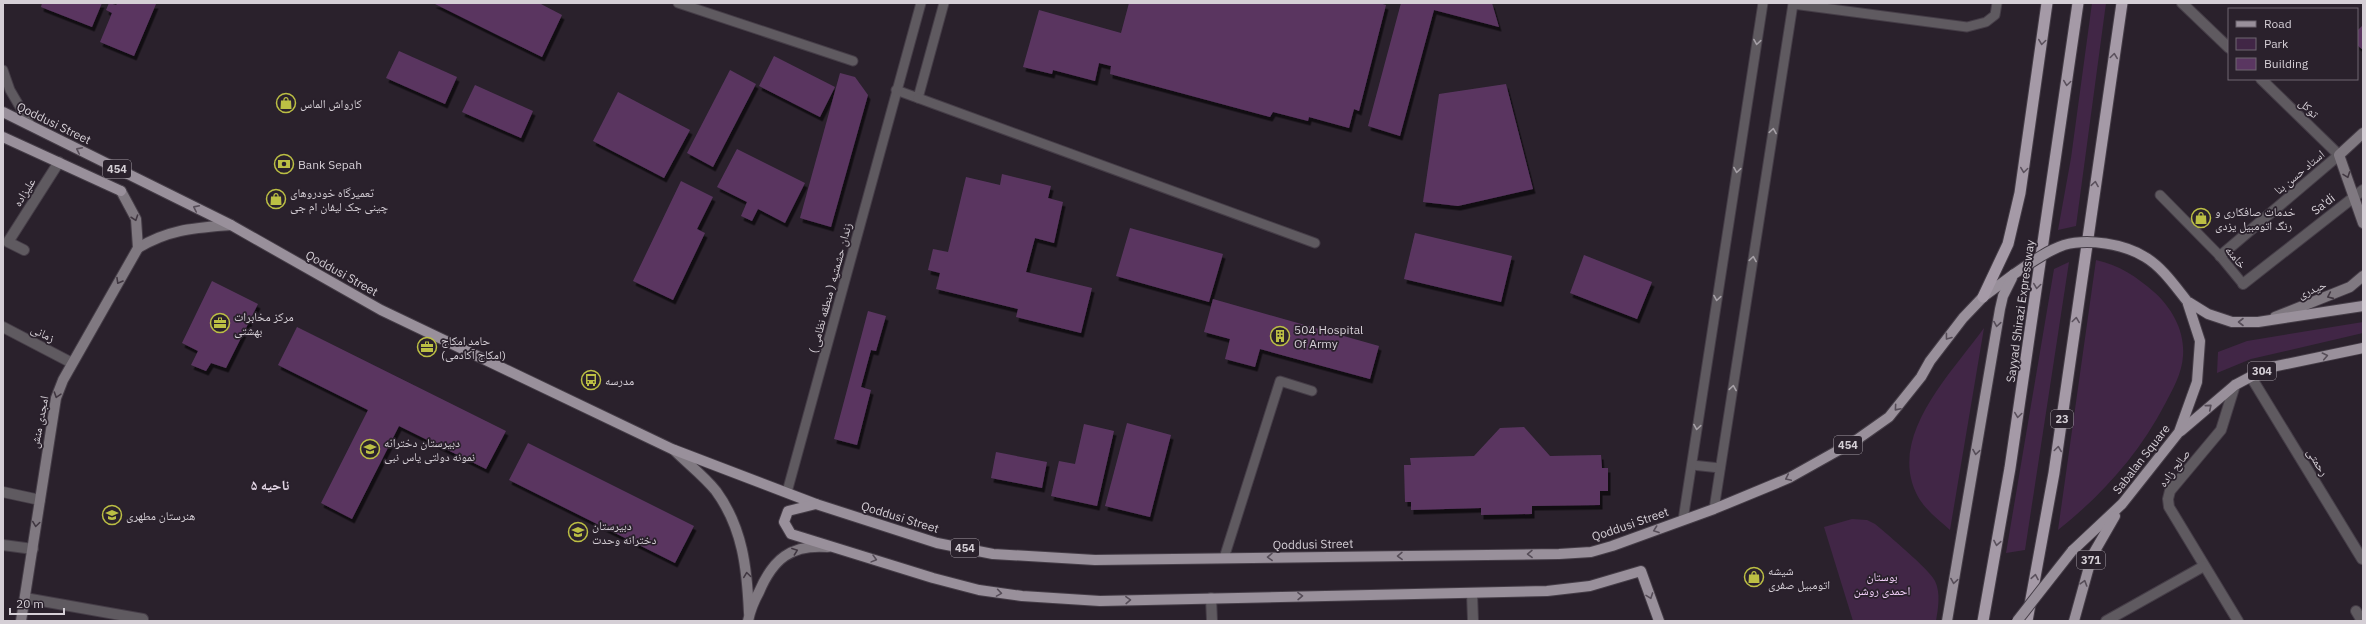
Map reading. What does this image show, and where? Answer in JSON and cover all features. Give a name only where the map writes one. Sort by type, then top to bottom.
[{"type":"highway","points":[[1983,297],[2008,244],[2020,193],[2047,3]]},
{"type":"highway","name":"Sayyad Shirazi Expressway","points":[[1983,621],[2010,468],[2078,3]]},
{"type":"highway","name":"23","points":[[2027,621],[2054,473],[2122,3]]},
{"type":"main road","name":"Qoddusi Street","points":[[3,112],[230,225],[381,310],[672,449],[816,504],[937,543],[993,554],[1095,560],[1575,553],[1612,546],[1714,509],[1789,478],[1854,441],[1889,417],[1921,378]]},
{"type":"main road","points":[[2363,134],[2339,155],[2363,223]]},
{"type":"main road","name":"454","points":[[3,137],[121,191],[136,219],[138,248]]},
{"type":"main road","name":"امجدی منش","points":[[21,621],[33,549],[52,414],[62,380],[138,248],[152,239],[174,231],[230,225]]},
{"type":"main road","name":"Sabalan Square","points":[[1921,378],[1930,361],[1962,318],[1983,297],[2014,274],[2048,253],[2065,245],[2090,242],[2110,244],[2145,257],[2166,275],[2187,301],[2200,341],[2198,382],[2179,432],[2158,461],[2122,504],[2072,551],[2017,621]]},
{"type":"main road","points":[[1947,621],[2000,309],[2003,296],[2014,274]]},
{"type":"main road","name":"حیدری","points":[[2267,320],[2350,287],[2363,276]]},
{"type":"main road","points":[[2187,301],[2208,314],[2232,322],[2267,320],[2363,306]]},
{"type":"main road","name":"304","points":[[2179,432],[2235,385],[2267,368],[2363,348]]},
{"type":"main road","name":"Qoddusi Street","points":[[672,449],[715,490],[736,529],[745,563],[748,617]]},
{"type":"main road","points":[[816,504],[788,511],[784,522],[786,528],[790,534],[836,548]]},
{"type":"main road","name":"371","points":[[2074,621],[2092,556],[2122,504]]},
{"type":"main road","name":"454","points":[[748,617],[763,581],[776,561],[794,551],[805,548],[836,548],[933,578],[979,590],[1022,596],[1100,601],[1472,593],[1577,588],[1641,571],[1659,621]]},
{"type":"street","points":[[2182,3],[2228,47]]},
{"type":"street","name":"توکل","points":[[2262,80],[2339,155]]},
{"type":"street","name":"استاد حسن بنا","points":[[2220,256],[2339,155]]},
{"type":"street","name":"علیزاده","points":[[24,250],[8,242],[59,162]]},
{"type":"street","name":"Sa'di","points":[[2243,284],[2363,190]]},
{"type":"street","name":"زمانی","points":[[3,327],[72,362]]},
{"type":"street","name":"رحمتی","points":[[2251,377],[2362,559]]},
{"type":"street","name":"صالح زاده","points":[[2235,385],[2221,430],[2170,491],[2168,499],[2169,507],[2238,621]]},
{"type":"street","points":[[3,492],[40,500]]},
{"type":"street","points":[[3,545],[33,549]]},
{"type":"street","points":[[2107,621],[2204,566]]},
{"type":"street","points":[[1472,593],[1473,621]]},
{"type":"street","points":[[25,598],[143,619]]},
{"type":"street","points":[[1211,598],[1212,621]]},
{"type":"street","points":[[2356,611],[2362,621]]},
{"type":"lane","points":[[678,3],[853,61]]},
{"type":"lane","name":"زندان حشمتیه ( منطقه نظامی )","points":[[787,492],[921,3]]},
{"type":"lane","points":[[918,98],[944,3]]},
{"type":"lane","points":[[1683,520],[1763,3]]},
{"type":"lane","points":[[1714,509],[1791,3],[1967,27],[1986,22],[1995,15],[1997,3]]},
{"type":"lane","points":[[3,70],[10,90],[31,126]]},
{"type":"lane","points":[[896,90],[1315,243]]},
{"type":"lane","name":"خامنه","points":[[2160,195],[2220,256],[2243,284]]},
{"type":"lane","points":[[1224,558],[1280,381],[1312,391]]},
{"type":"lane","points":[[1692,465],[1720,468]]},
{"type":"green space","points":[[2092,3],[2106,3],[2076,226],[2058,230],[2071,158]]},
{"type":"green space","points":[[2096,260],[2120,268],[2141,281],[2160,298],[2172,313],[2176,321],[2182,338],[2183,356],[2177,381],[2144,440],[2118,473],[2090,503],[2058,530]]},
{"type":"green space","points":[[2069,262],[2025,550],[2006,553],[2054,269]]},
{"type":"green space","points":[[2363,322],[2363,333],[2251,359],[2217,373],[2218,352],[2247,341]]},
{"type":"green space","points":[[1984,328],[1950,530],[1930,512],[1920,500],[1911,477],[1910,454],[1915,431],[1926,409],[1939,387]]},
{"type":"green space","name":"بوستان احمدی روشن","points":[[1852,519],[1867,520],[1875,524],[1908,552],[1931,576],[1935,581],[1938,591],[1938,611],[1936,621],[1853,621],[1824,527]]},
{"type":"building","points":[[42,3],[102,3],[92,27],[41,7]]},
{"type":"building","points":[[109,3],[116,5],[118,3],[156,4],[134,56],[100,42],[112,13],[106,10]]},
{"type":"building","points":[[433,3],[539,3],[562,15],[542,57]]},
{"type":"building","points":[[1129,3],[1379,3],[1386,5],[1359,111],[1354,109],[1349,128],[1309,117],[1308,121],[1273,112],[1270,117],[1110,74],[1111,66],[1099,63],[1095,81],[1053,70],[1052,74],[1023,67],[1039,10],[1121,33]]},
{"type":"building","points":[[1401,3],[1492,3],[1499,27],[1434,10],[1400,136],[1368,126]]},
{"type":"building","points":[[2363,25],[2363,50],[2358,46],[2358,30]]},
{"type":"building","points":[[399,51],[457,77],[445,104],[386,78]]},
{"type":"building","points":[[774,56],[835,87],[820,117],[759,86]]},
{"type":"building","points":[[730,70],[756,84],[713,167],[687,153]]},
{"type":"building","points":[[840,73],[855,77],[868,95],[831,227],[800,218]]},
{"type":"building","points":[[1506,84],[1533,189],[1458,206],[1423,202],[1439,94]]},
{"type":"building","points":[[475,85],[533,111],[521,138],[462,112]]},
{"type":"building","points":[[618,92],[690,130],[664,178],[593,141]]},
{"type":"building","points":[[737,149],[805,183],[785,223],[758,209],[752,221],[741,216],[747,202],[717,187]]},
{"type":"building","points":[[1002,174],[1051,186],[1048,198],[1063,202],[1054,243],[1035,238],[1026,272],[1092,288],[1081,333],[1016,317],[1018,309],[936,289],[940,273],[928,270],[933,249],[948,252],[966,177],[1000,185]]},
{"type":"building","points":[[681,181],[713,197],[697,229],[705,233],[673,300],[633,281]]},
{"type":"building","points":[[1130,228],[1223,254],[1209,302],[1116,276]]},
{"type":"building","points":[[1415,233],[1512,256],[1501,302],[1404,279]]},
{"type":"building","points":[[1584,255],[1652,282],[1637,319],[1570,293]]},
{"type":"building","name":"مرکز مخابرات بهشتی","points":[[212,281],[258,304],[226,368],[211,363],[206,371],[191,365],[198,351],[182,343]]},
{"type":"building","name":"504 Hospital Of Army","points":[[1213,299],[1379,346],[1370,379],[1260,349],[1255,367],[1225,359],[1230,339],[1204,332]]},
{"type":"building","points":[[868,311],[886,316],[876,351],[871,350],[861,387],[871,390],[857,445],[834,439]]},
{"type":"building","points":[[297,327],[506,431],[486,469],[399,426],[352,519],[321,503],[368,410],[278,365]]},
{"type":"building","points":[[1127,423],[1171,435],[1150,517],[1105,506]]},
{"type":"building","points":[[1084,424],[1114,431],[1097,506],[1051,496],[1059,461],[1075,464]]},
{"type":"building","points":[[1524,427],[1550,456],[1601,455],[1602,468],[1608,468],[1608,491],[1600,491],[1600,505],[1532,506],[1532,514],[1481,515],[1481,508],[1411,510],[1411,502],[1405,502],[1404,465],[1411,465],[1410,458],[1474,456],[1500,428]]},
{"type":"building","points":[[528,443],[694,526],[675,563],[509,480]]},
{"type":"building","points":[[996,452],[1047,462],[1042,488],[991,478]]},
{"type":"place","name":"کارواش الماس","points":[[286,103]]},
{"type":"place","name":"Bank Sepah","points":[[284,164]]},
{"type":"place","name":"تعمیرگاه خودروهای چینی جک لیفان ام جی","points":[[276,199]]},
{"type":"place","name":"خدمات صافکاری و رنگ اتومبیل یزدی","points":[[2201,218]]},
{"type":"place","name":"مرکز مخابرات بهشتی","points":[[220,323]]},
{"type":"place","name":"504 Hospital Of Army","points":[[1280,336]]},
{"type":"place","name":"حامد امکاج (امکاج آکادمی)","points":[[427,347]]},
{"type":"place","name":"مدرسه","points":[[591,380]]},
{"type":"place","name":"دبیرستان دخترانه نمونه دولتی یاس نبی","points":[[370,449]]},
{"type":"place","name":"هنرستان مطهری","points":[[112,515]]},
{"type":"place","name":"دبیرستان دخترانه وحدت","points":[[578,532]]},
{"type":"place","name":"شیشه اتومبیل صفری","points":[[1754,577]]},
{"type":"district","name":"ناحیه ۵","points":[[270,485]]}]
